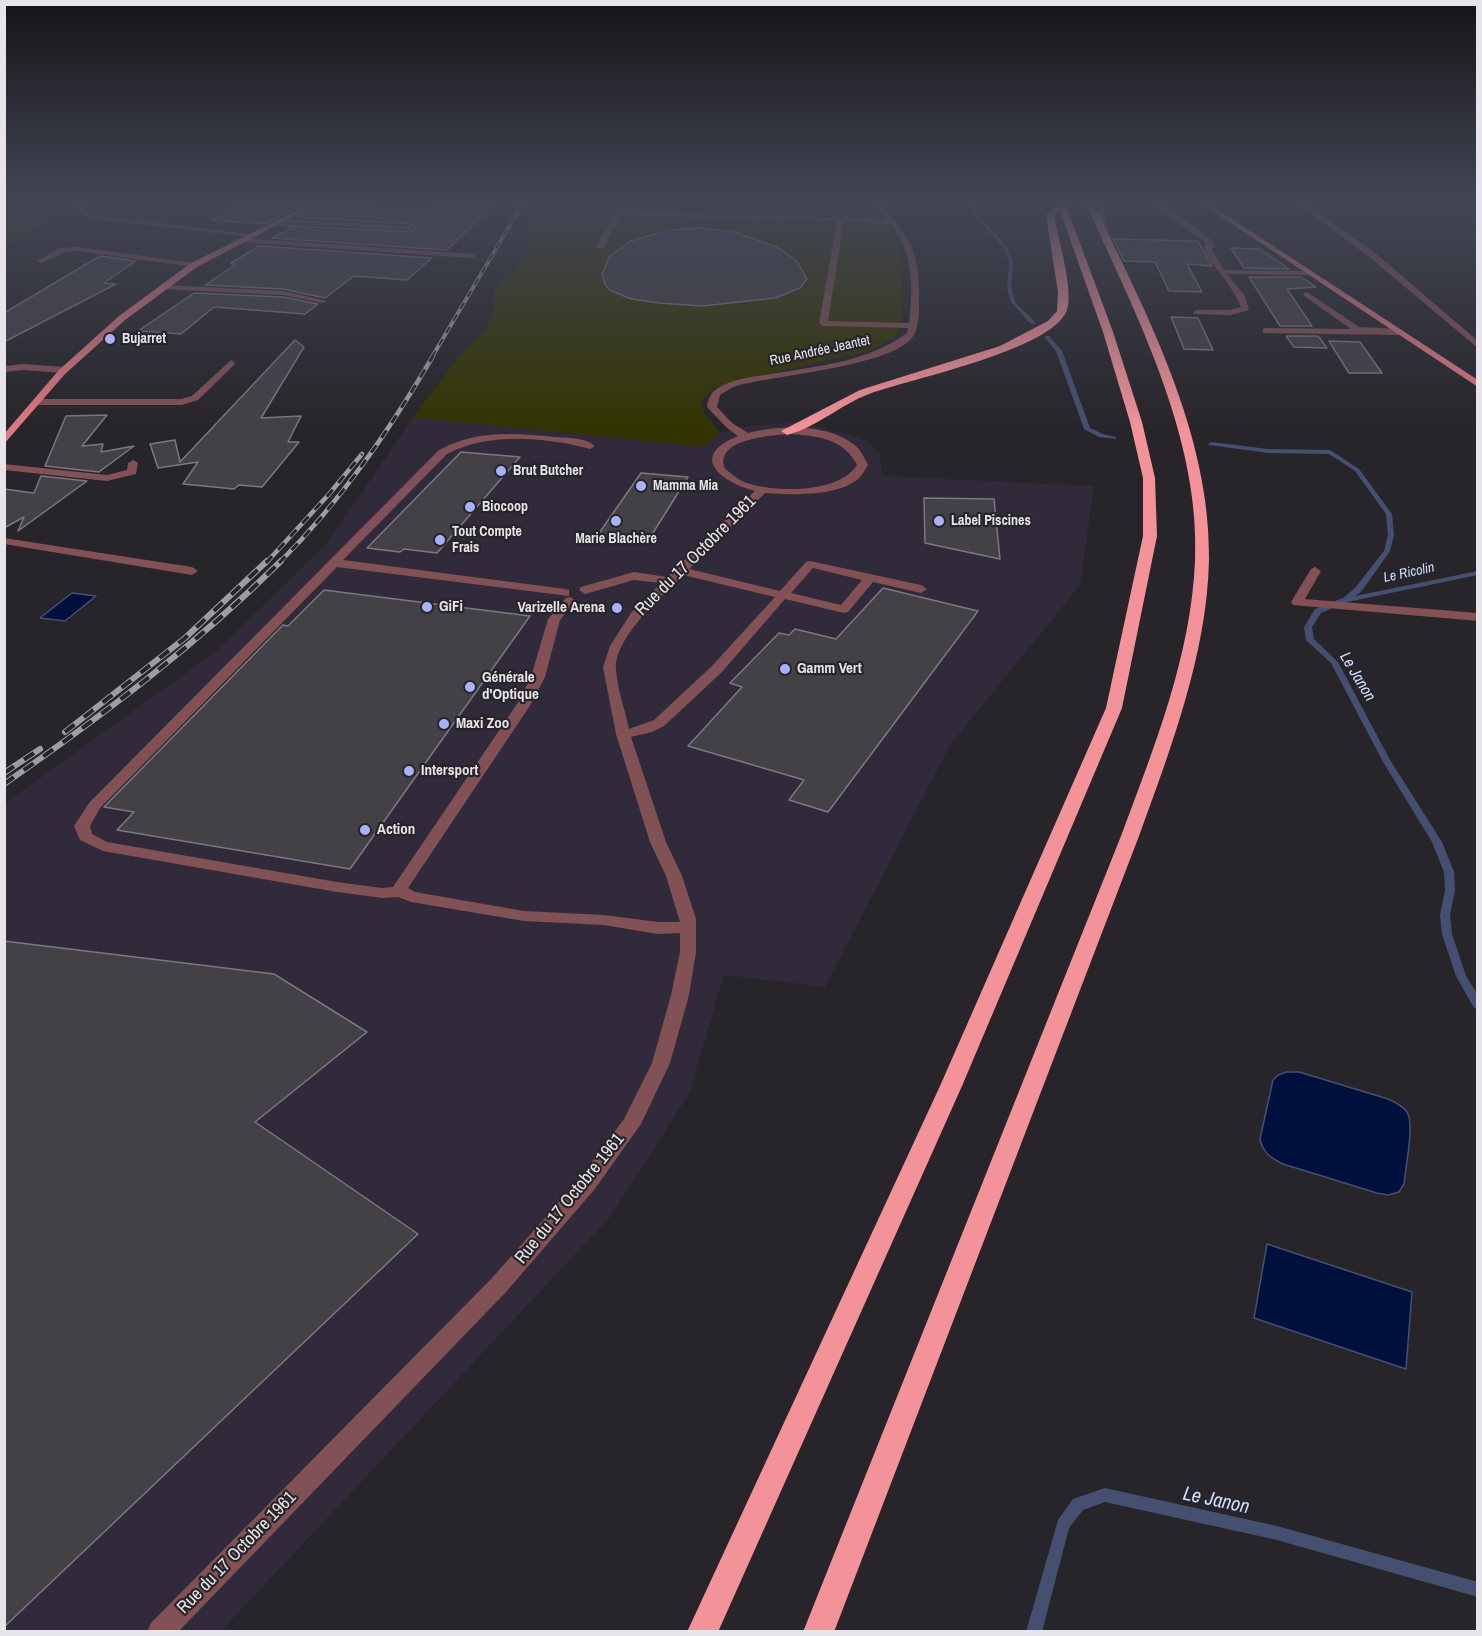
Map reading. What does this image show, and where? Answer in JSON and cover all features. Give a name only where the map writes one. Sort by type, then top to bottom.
[{"type":"highway","points":[[787,431],[810,423],[842,402],[864,392],[1010,346],[1036,334],[1053,322],[1061,311],[1063,297],[1060,276]]},
{"type":"highway","points":[[702,1632],[951,1086],[1114,708],[1150,536],[1149,478],[1136,422],[1088,276]]},
{"type":"highway","points":[[818,1632],[1138,816],[1187,667],[1196,627],[1202,569],[1202,530],[1193,467],[1176,409],[1123,276]]},
{"type":"main road","points":[[4,441],[64,370],[106,331],[179,276]]},
{"type":"main road","points":[[1313,276],[1478,384]]},
{"type":"street","points":[[831,276],[823,323],[913,326],[912,276]]},
{"type":"street","points":[[1197,312],[1231,312],[1246,308],[1241,296],[1225,276]]},
{"type":"street","points":[[1397,276],[1478,346]]},
{"type":"street","points":[[164,287],[283,293],[323,301]]},
{"type":"street","points":[[1307,294],[1356,329],[1367,333]]},
{"type":"street","name":"Rue Andrée Jeantet","points":[[746,437],[729,425],[712,407],[713,399],[719,392],[754,379],[839,363],[887,350],[903,342],[911,334],[913,326]]},
{"type":"street","points":[[1266,331],[1398,332]]},
{"type":"street","points":[[38,402],[182,402],[195,398],[231,363]]},
{"type":"street","points":[[4,369],[23,366],[64,370]]},
{"type":"street","points":[[787,431],[817,434],[850,446],[859,455],[862,464],[858,473],[848,482],[810,492],[761,491],[726,477],[718,467],[718,457],[725,447],[746,437],[787,431]]},
{"type":"street","points":[[590,446],[578,442],[502,435],[452,447],[443,452],[94,806],[86,817],[82,831],[92,842],[103,846],[336,887],[381,893],[401,891],[411,897],[524,916],[604,920],[658,928],[688,927]]},
{"type":"street","points":[[4,467],[112,478],[132,472],[133,463]]},
{"type":"street","name":"Rue du 17 Octobre 1961","points":[[160,1632],[499,1285],[587,1185],[631,1124],[661,1063],[680,995],[688,952],[688,919],[674,876],[658,842],[623,734],[609,667],[616,646],[635,616],[761,491]]},
{"type":"street","points":[[4,541],[192,571]]},
{"type":"street","points":[[335,563],[567,597]]},
{"type":"street","points":[[623,734],[646,729],[659,723],[717,669],[810,564],[921,589]]},
{"type":"street","points":[[1315,571],[1297,602],[1478,617]]},
{"type":"street","points":[[401,891],[401,883],[524,704],[538,677],[554,619],[573,589],[585,591],[634,576],[675,576],[783,595],[844,609],[870,578]]},
{"type":"shaded area","points":[[507,276],[901,276],[903,314],[896,336],[871,350],[713,389],[701,403],[704,413],[720,433],[704,447],[413,417],[457,359],[487,328],[495,308],[494,289]]},
{"type":"shaded area","points":[[413,417],[704,447],[720,433],[748,426],[796,422],[869,442],[880,454],[882,476],[1094,486],[1080,585],[950,745],[825,987],[724,975],[689,1094],[610,1217],[221,1631],[5,1631],[4,804],[218,650],[329,541]]},
{"type":"water","points":[[72,593],[96,596],[65,621],[40,618]]},
{"type":"water","points":[[1299,1072],[1388,1099],[1399,1104],[1407,1112],[1410,1136],[1404,1184],[1399,1192],[1388,1195],[1377,1193],[1283,1164],[1268,1154],[1260,1139],[1273,1080],[1278,1075]]},
{"type":"water","points":[[1267,1244],[1412,1292],[1406,1369],[1254,1318]]},
{"type":"building","points":[[66,276],[114,276],[104,283],[116,284],[4,342],[4,313]]},
{"type":"building","points":[[218,276],[354,276],[325,298],[283,289],[205,285]]},
{"type":"building","points":[[359,276],[411,276],[407,280]]},
{"type":"building","points":[[603,276],[806,276],[807,279],[800,288],[775,298],[702,306],[631,299],[610,290]]},
{"type":"building","points":[[1162,276],[1194,276],[1202,292],[1169,291]]},
{"type":"building","points":[[1249,277],[1301,277],[1316,287],[1287,289],[1312,326],[1280,326]]},
{"type":"building","points":[[194,293],[283,297],[318,304],[305,314],[214,307],[181,334],[138,331]]},
{"type":"building","points":[[1171,317],[1198,318],[1213,350],[1184,349]]},
{"type":"building","points":[[1286,336],[1318,336],[1327,348],[1294,347]]},
{"type":"building","points":[[295,340],[304,347],[261,418],[301,416],[288,442],[299,442],[262,487],[239,485],[234,489],[183,484],[198,462],[158,468],[150,444],[175,440],[180,462]]},
{"type":"building","points":[[1329,341],[1360,342],[1382,373],[1349,373]]},
{"type":"building","points":[[107,415],[82,446],[103,444],[101,452],[134,446],[99,472],[45,466],[66,416]]},
{"type":"building","points":[[461,452],[520,457],[437,553],[367,548]]},
{"type":"building","points":[[641,473],[688,477],[646,544],[595,539]]},
{"type":"building","points":[[41,476],[87,481],[18,531],[24,517],[4,528],[4,489],[34,493]]},
{"type":"building","points":[[924,498],[994,499],[1000,559],[925,543]]},
{"type":"building","points":[[883,588],[978,611],[828,812],[789,800],[804,780],[688,746],[742,687],[730,683],[779,633],[789,635],[795,629],[836,639]]},
{"type":"building","points":[[324,590],[530,616],[350,869],[117,830],[134,812],[104,807],[283,625],[288,626]]},
{"type":"building","points":[[4,941],[274,974],[367,1032],[255,1122],[418,1234],[4,1627]]},
{"type":"waterway","name":"Le Janon","points":[[1010,276],[1009,288],[1013,302],[1033,323]]},
{"type":"waterway","name":"Le Janon","points":[[1047,337],[1059,351],[1087,429],[1101,436],[1114,438]]},
{"type":"waterway","name":"Le Janon","points":[[1211,444],[1268,451],[1330,452],[1357,470],[1389,514],[1391,535],[1387,551],[1358,590],[1346,600],[1318,611],[1308,627],[1310,640],[1334,662],[1386,760],[1437,842],[1449,872],[1450,891],[1445,915],[1447,934],[1461,976],[1478,1005]]},
{"type":"waterway","name":"Le Ricolin","points":[[1348,600],[1478,573]]},
{"type":"waterway","name":"Le Janon","points":[[1034,1632],[1063,1525],[1078,1504],[1105,1495],[1277,1533],[1478,1590]]},
{"type":"railway","points":[[432,357],[480,276]]},
{"type":"railway","points":[[280,562],[323,515],[363,464],[433,356]]},
{"type":"railway","points":[[266,563],[362,454]]},
{"type":"railway","points":[[65,732],[185,638],[267,561]]},
{"type":"railway","points":[[4,784],[77,732],[182,651],[280,562]]},
{"type":"railway","points":[[4,773],[40,749]]},
{"type":"place","name":"Bujarret","points":[[110,339]]},
{"type":"place","name":"Brut Butcher","points":[[501,471]]},
{"type":"place","name":"Mamma Mia","points":[[641,486]]},
{"type":"place","name":"Biocoop","points":[[470,507]]},
{"type":"place","name":"Marie Blachère","points":[[616,521]]},
{"type":"place","name":"Label Piscines","points":[[939,521]]},
{"type":"place","name":"Tout Compte Frais","points":[[440,540]]},
{"type":"place","name":"GiFi","points":[[427,607]]},
{"type":"place","name":"Varizelle Arena","points":[[617,608]]},
{"type":"place","name":"Gamm Vert","points":[[785,669]]},
{"type":"place","name":"Générale d'Optique","points":[[470,687]]},
{"type":"place","name":"Maxi Zoo","points":[[444,724]]},
{"type":"place","name":"Intersport","points":[[409,771]]},
{"type":"place","name":"Action","points":[[365,830]]}]
